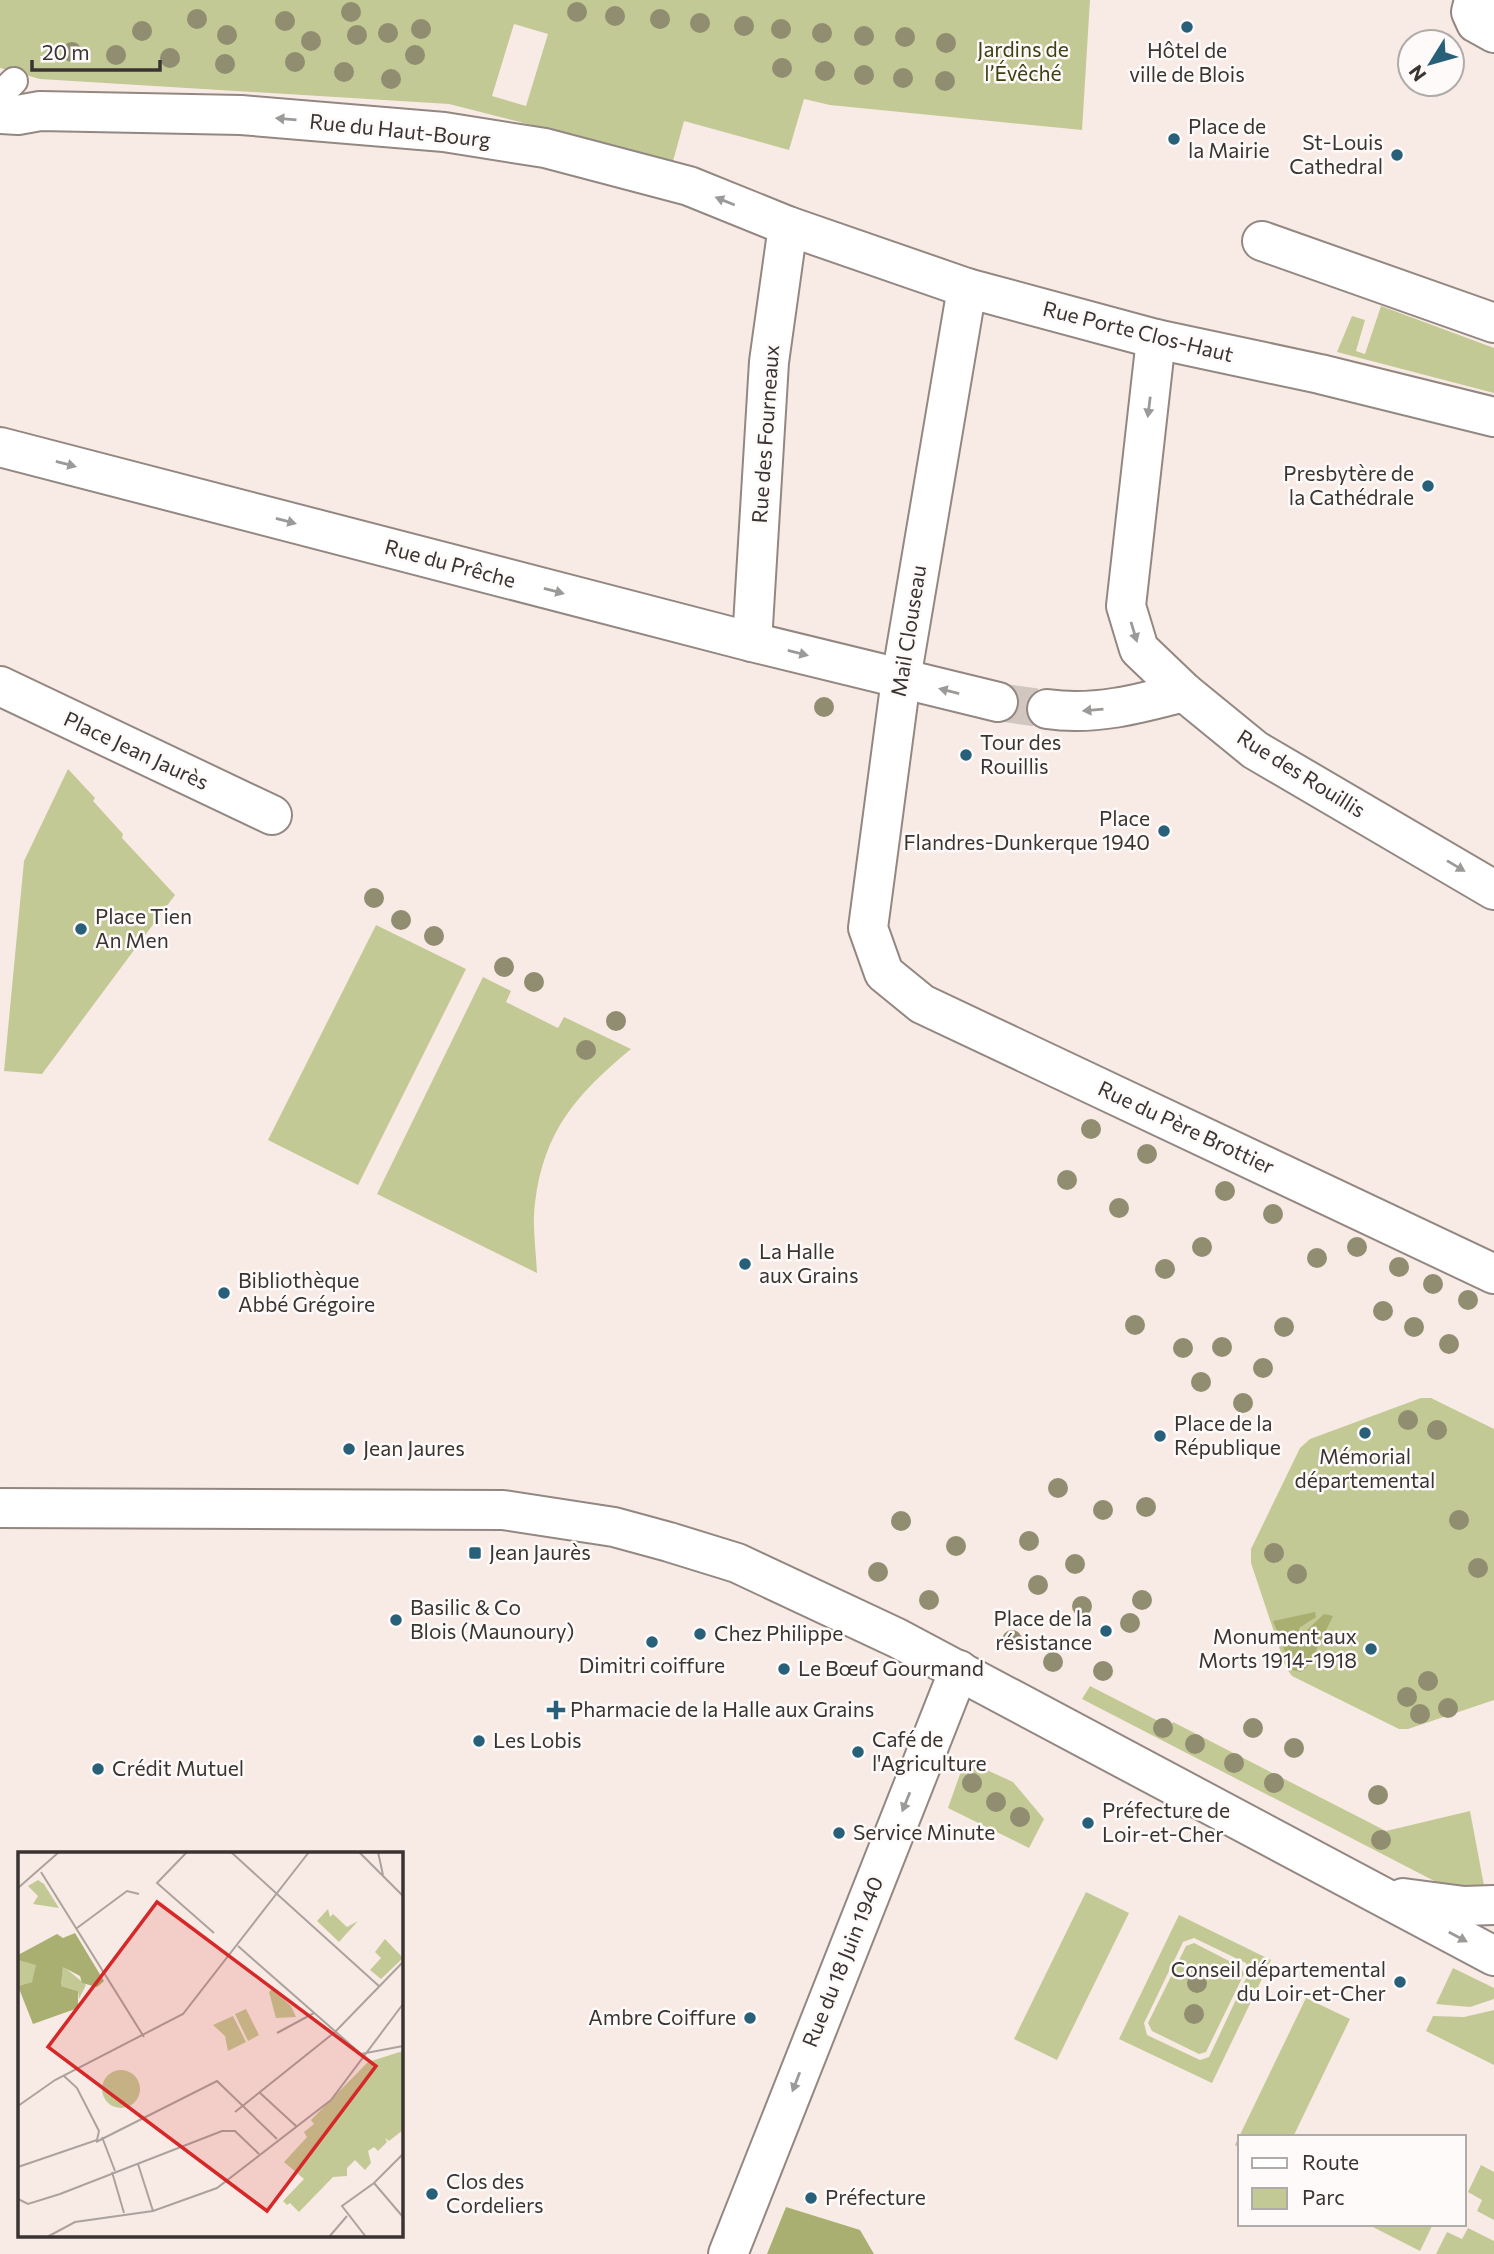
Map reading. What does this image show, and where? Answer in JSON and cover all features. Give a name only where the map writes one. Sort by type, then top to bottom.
[{"type":"street","points":[[1494,2],[1474,0],[1471,12],[1476,23],[1494,33]]},
{"type":"street","name":"Rue du Haut-Bourg","points":[[5,97],[19,115],[40,111],[241,115],[444,132],[545,148],[689,186],[788,226]]},
{"type":"street","name":"Rue Porte Clos-Haut","points":[[788,226],[967,288],[1156,339],[1333,377],[1494,417]]},
{"type":"street","name":"Rue des Fourneaux","points":[[752,642],[769,362],[788,226]]},
{"type":"street","points":[[1262,241],[1494,323]]},
{"type":"street","name":"Mail Clouseau","points":[[884,973],[868,928],[901,679],[967,288]]},
{"type":"street","name":"Rue des Rouillis","points":[[1156,339],[1126,606],[1139,649],[1184,692],[1255,750],[1494,890]]},
{"type":"street","name":"Rue du Prêche","points":[[0,447],[901,679]]},
{"type":"street","points":[[901,679],[998,702]]},
{"type":"street","name":"Place Jean Jaurès","points":[[0,686],[272,816]]},
{"type":"street","points":[[1047,709],[1068,712],[1127,707],[1184,692]]},
{"type":"street","name":"Rue du Père Brottier","points":[[884,973],[922,1004],[1494,1274]]},
{"type":"street","points":[[0,1508],[503,1510],[614,1527],[737,1563],[802,1591],[959,1670],[1494,1956]]},
{"type":"street","name":"Rue du 18 Juin 1940","points":[[728,2254],[959,1670]]},
{"type":"street","points":[[1380,1895],[1464,1906],[1494,1905]]},
{"type":"green space","name":"Jardins de l’Évêché","points":[[0,0],[1090,0],[1082,130],[830,105],[804,99],[789,150],[684,121],[673,161],[449,104],[40,79],[0,68]],"holes":[[[514,24],[548,34],[526,106],[492,96]]]},
{"type":"green space","points":[[1381,306],[1494,348],[1494,393],[1337,352],[1352,316],[1365,320],[1356,351],[1365,354]]},
{"type":"green space","points":[[68,769],[95,798],[93,801],[123,834],[122,838],[175,895],[42,1074],[4,1071],[24,861]]},
{"type":"green space","points":[[376,925],[466,969],[358,1185],[268,1140]]},
{"type":"green space","points":[[483,977],[511,991],[506,1002],[558,1028],[564,1017],[631,1049],[579,1098],[555,1134],[546,1154],[539,1177],[534,1211],[537,1273],[377,1194]]},
{"type":"green space","points":[[1421,1398],[1431,1398],[1494,1429],[1494,1700],[1408,1729],[1399,1729],[1292,1676],[1286,1668],[1251,1563],[1251,1549],[1300,1448],[1310,1439]]},
{"type":"green space","points":[[1315,1612],[1316,1617],[1299,1628],[1300,1631],[1307,1630],[1324,1614],[1333,1616],[1309,1665],[1301,1672],[1292,1670],[1273,1621]]},
{"type":"green space","points":[[1090,1686],[1170,1727],[1173,1722],[1386,1831],[1470,1811],[1485,1891],[1444,1886],[1082,1699]]},
{"type":"green space","points":[[965,1760],[1013,1782],[1044,1819],[1029,1848],[948,1808]]},
{"type":"green space","points":[[1086,1892],[1129,1913],[1057,2060],[1014,2039]]},
{"type":"green space","points":[[1179,1915],[1271,1960],[1212,2083],[1119,2039]],"holes":[[[1194,1938],[1246,1963],[1249,1972],[1209,2057],[1200,2060],[1147,2035],[1144,2023],[1183,1942]]]},
{"type":"green space","points":[[1194,1943],[1241,1967],[1244,1974],[1206,2052],[1199,2054],[1152,2031],[1148,2023],[1186,1946]]},
{"type":"green space","points":[[1453,1968],[1494,1988],[1494,1999],[1470,2007],[1436,2004]]},
{"type":"green space","points":[[1306,1998],[1350,2019],[1294,2135],[1240,2135]]},
{"type":"green space","points":[[1494,2010],[1494,2065],[1426,2031],[1433,2016],[1464,2017]]},
{"type":"green space","points":[[1481,2165],[1494,2172],[1494,2220],[1477,2211],[1482,2200],[1468,2192]]},
{"type":"green space","points":[[786,2207],[860,2230],[874,2254],[767,2254]]},
{"type":"green space","points":[[1371,2226],[1432,2226],[1420,2251]]},
{"type":"green space","points":[[1468,2228],[1494,2241],[1494,2254],[1436,2254],[1447,2232],[1462,2239]]},
{"type":"tunnel","points":[[998,702],[1047,709]]},
{"type":"place","name":"Hôtel de ville de Blois","points":[[1187,27]]},
{"type":"place","name":"Place de la Mairie","points":[[1174,139]]},
{"type":"place","name":"St-Louis Cathedral","points":[[1397,155]]},
{"type":"place","name":"Presbytère de la Cathédrale","points":[[1428,486]]},
{"type":"place","name":"Tour des Rouillis","points":[[966,755]]},
{"type":"place","name":"Place Flandres-Dunkerque 1940","points":[[1164,831]]},
{"type":"place","name":"Place Tien An Men","points":[[81,929]]},
{"type":"place","name":"La Halle aux Grains","points":[[745,1264]]},
{"type":"place","name":"Bibliothèque Abbé Grégoire","points":[[224,1293]]},
{"type":"place","name":"Mémorial départemental","points":[[1365,1433]]},
{"type":"place","name":"Place de la République","points":[[1160,1436]]},
{"type":"place","name":"Jean Jaures","points":[[349,1449]]},
{"type":"place","name":"Jean Jaurès","points":[[475,1553]]},
{"type":"place","name":"Basilic & Co Blois (Maunoury)","points":[[396,1620]]},
{"type":"place","name":"Place de la résistance","points":[[1106,1631]]},
{"type":"place","name":"Chez Philippe","points":[[700,1634]]},
{"type":"place","name":"Dimitri coiffure","points":[[652,1642]]},
{"type":"place","name":"Monument aux Morts 1914-1918","points":[[1371,1649]]},
{"type":"place","name":"Le Bœuf Gourmand","points":[[784,1669]]},
{"type":"place","name":"Pharmacie de la Halle aux Grains","points":[[556,1710]]},
{"type":"place","name":"Les Lobis","points":[[479,1741]]},
{"type":"place","name":"Café de l'Agriculture","points":[[858,1752]]},
{"type":"place","name":"Crédit Mutuel","points":[[98,1769]]},
{"type":"place","name":"Préfecture de Loir-et-Cher","points":[[1088,1823]]},
{"type":"place","name":"Service Minute","points":[[839,1833]]},
{"type":"place","name":"Conseil départemental du Loir-et-Cher","points":[[1400,1982]]},
{"type":"place","name":"Ambre Coiffure","points":[[750,2018]]},
{"type":"place","name":"Clos des Cordeliers","points":[[432,2194]]},
{"type":"place","name":"Préfecture","points":[[811,2198]]}]
